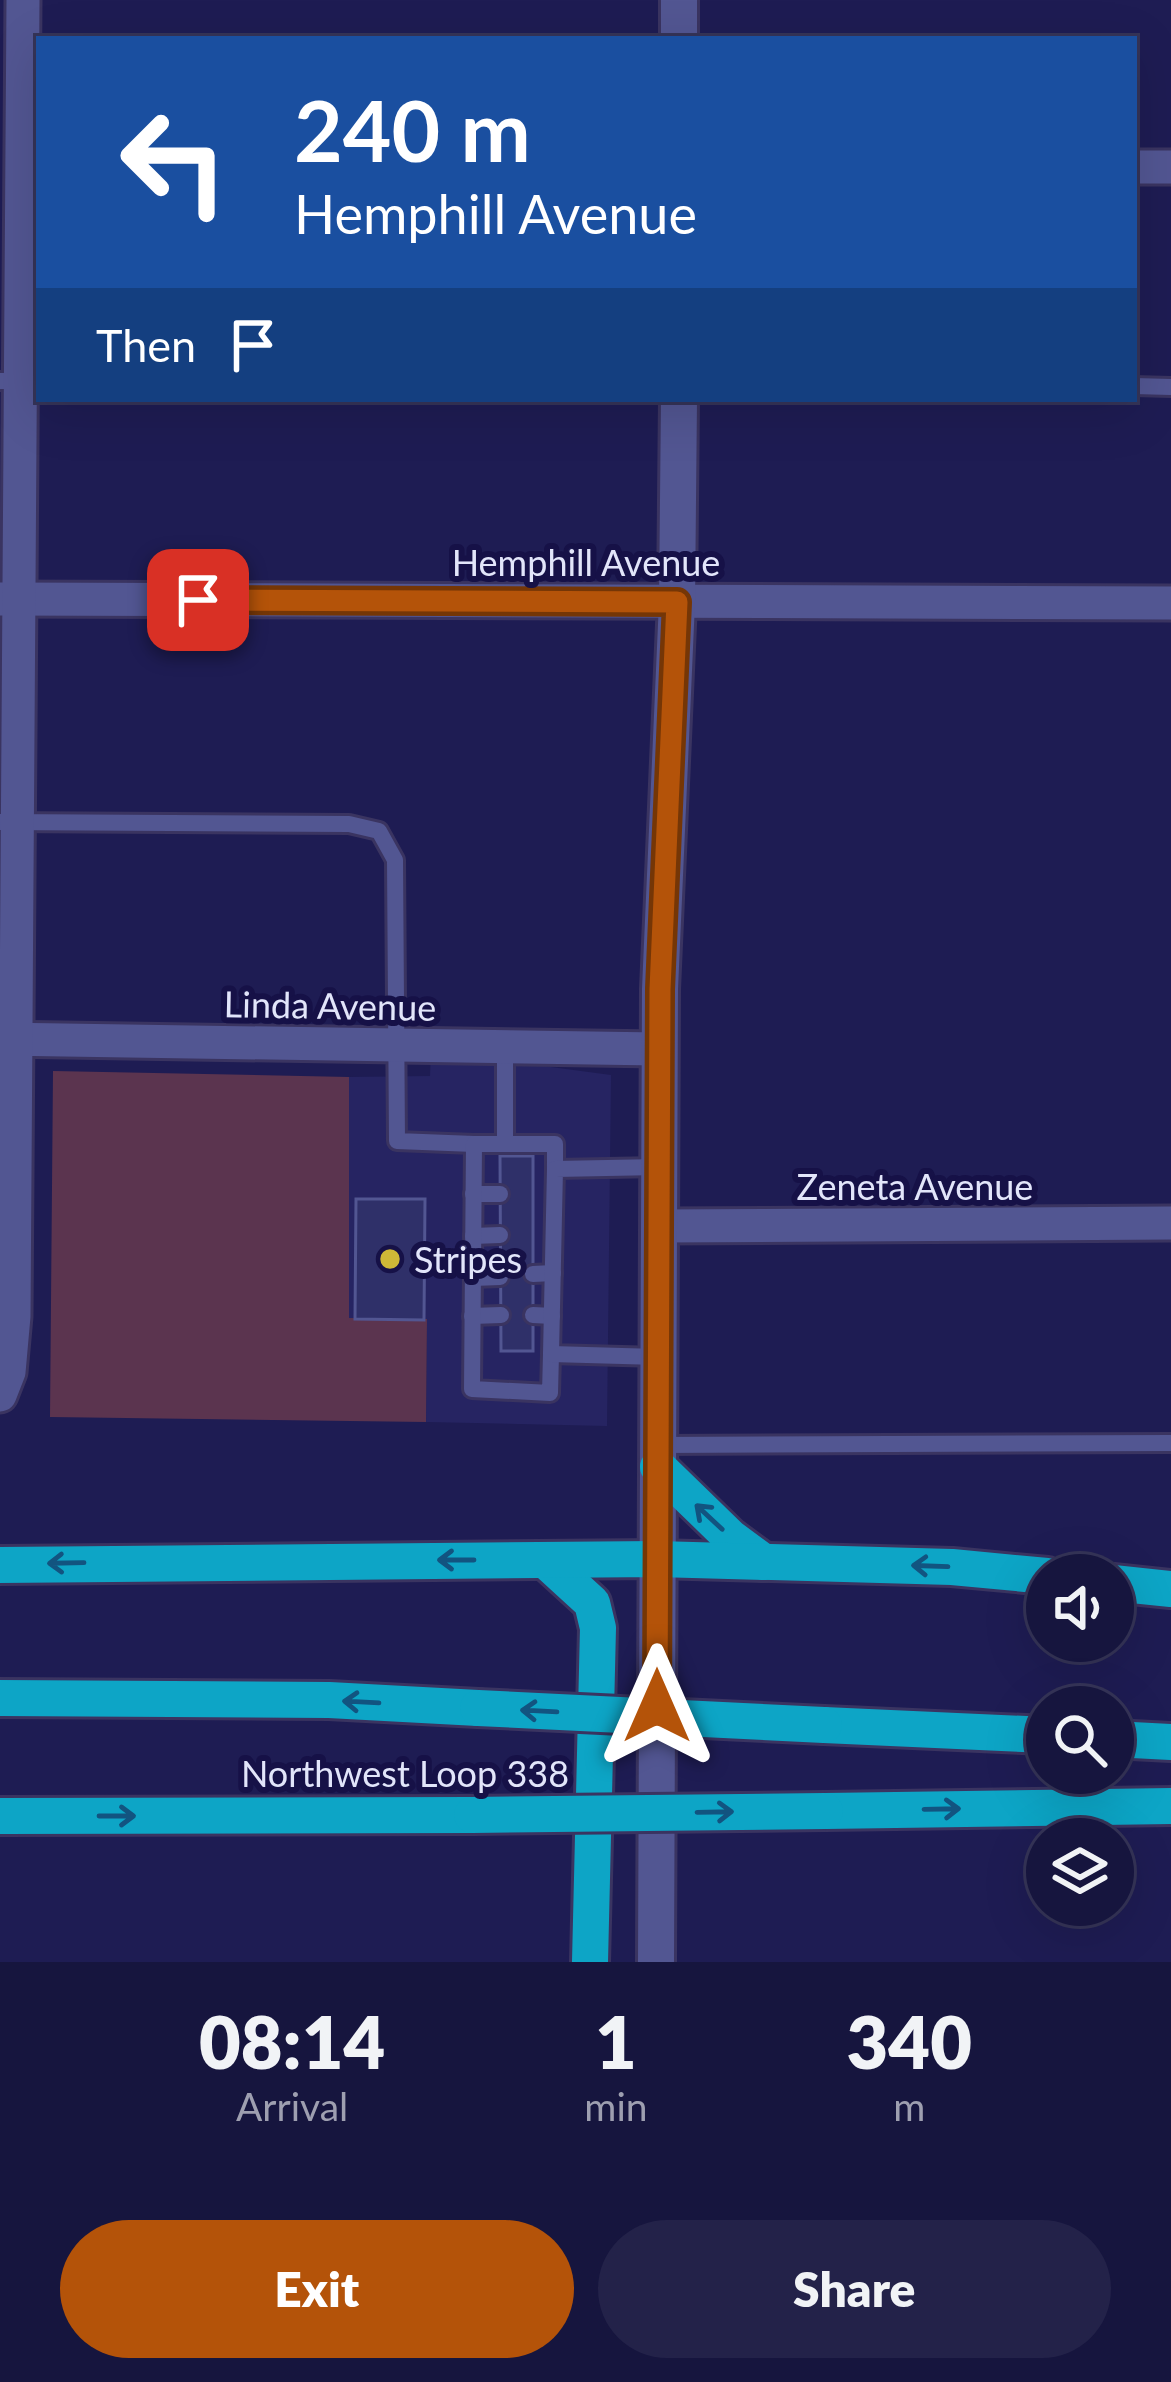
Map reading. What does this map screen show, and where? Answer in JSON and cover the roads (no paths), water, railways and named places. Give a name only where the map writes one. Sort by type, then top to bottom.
[{"type":"highway","points":[[658,1456],[730,1537],[764,1562]]},
{"type":"highway","points":[[0,1565],[657,1559],[952,1567],[1026,1574]]},
{"type":"highway","points":[[545,1560],[592,1603],[598,1628],[590,1962]]},
{"type":"highway","points":[[1134,1585],[1171,1589]]},
{"type":"highway","name":"Northwest Loop 338","points":[[0,1698],[328,1700],[1026,1735]]},
{"type":"highway","points":[[1134,1740],[1171,1742]]},
{"type":"highway","name":"Northwest Loop 338","points":[[0,1816],[1171,1806]]},
{"type":"main road","points":[[680,0],[680,36]]},
{"type":"main road","points":[[656,1962],[659,1049],[677,602],[679,402]]},
{"type":"street","points":[[0,1395],[9,1372],[14,1316],[10,599],[20,381],[23,0]]},
{"type":"street","points":[[1137,167],[1171,167]]},
{"type":"street","name":"Hemphill Avenue","points":[[10,599],[1171,603]]},
{"type":"street","name":"Linda Avenue","points":[[9,1039],[659,1049]]},
{"type":"street","name":"Zeneta Avenue","points":[[658,1226],[1171,1223]]},
{"type":"lane","points":[[1137,386],[1171,387]]},
{"type":"lane","points":[[9,822],[349,824],[380,831],[395,860],[397,1141],[555,1144],[553,1273],[542,1315],[551,1354],[550,1393],[472,1389],[474,1144]]},
{"type":"lane","points":[[505,1046],[506,1144]]},
{"type":"lane","points":[[555,1169],[659,1167]]},
{"type":"lane","points":[[532,1193],[554,1193]]},
{"type":"lane","points":[[473,1194],[500,1194]]},
{"type":"lane","points":[[532,1233],[554,1232]]},
{"type":"lane","points":[[473,1236],[500,1234]]},
{"type":"lane","points":[[533,1274],[553,1273]]},
{"type":"lane","points":[[473,1278],[500,1276]]},
{"type":"lane","points":[[472,1316],[501,1315]]},
{"type":"lane","points":[[551,1354],[658,1357]]},
{"type":"lane","points":[[658,1456],[1171,1443]]},
{"type":"place","name":"Stripes","points":[[390,1259]]}]
